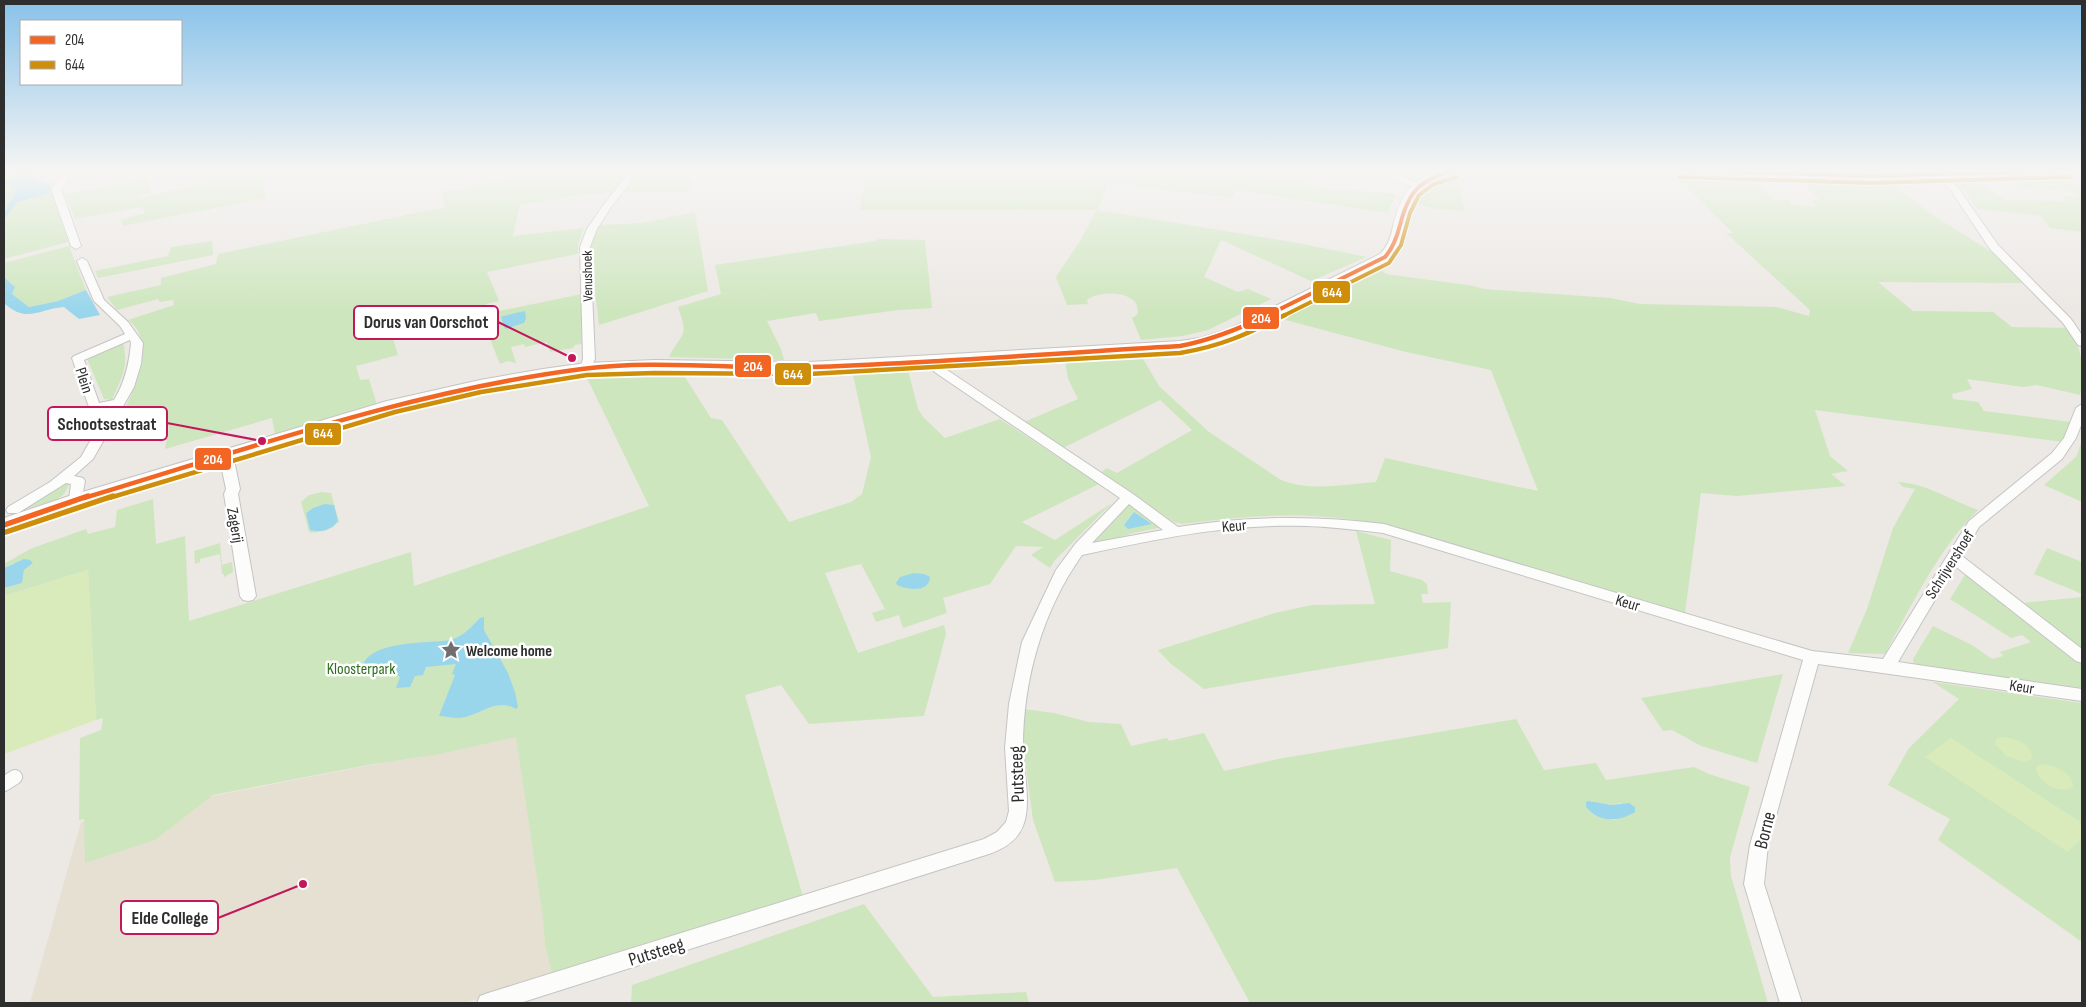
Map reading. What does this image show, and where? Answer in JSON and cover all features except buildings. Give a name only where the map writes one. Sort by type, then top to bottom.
[{"type":"main road","points":[[7,518],[68,503],[393,405],[452,390],[515,378],[586,368],[655,365],[809,367],[1180,346],[1203,342],[1234,332],[1385,257],[1394,248],[1403,217]]},
{"type":"street","points":[[66,217],[76,246]]},
{"type":"street","name":"Venushoek","points":[[586,368],[589,359],[585,247],[587,237],[602,217]]},
{"type":"street","points":[[1973,217],[1994,247],[2067,321],[2082,344]]},
{"type":"street","points":[[7,518],[64,478],[86,459],[128,387],[135,364],[137,343],[133,335],[99,302],[82,261]]},
{"type":"street","name":"Plein","points":[[119,403],[94,407],[78,358],[133,335]]},
{"type":"street","points":[[929,361],[940,371],[1128,497],[1174,531]]},
{"type":"street","name":"Schrijvershoef","points":[[1887,666],[1974,524],[2057,456],[2070,438],[2082,408]]},
{"type":"street","name":"Zagerij","points":[[226,455],[233,489],[231,494],[248,596]]},
{"type":"street","points":[[64,478],[78,481],[68,503]]},
{"type":"street","name":"Putsteeg","points":[[488,1003],[989,846],[1004,838],[1014,826],[1018,811],[1014,748],[1018,704],[1030,642],[1061,574],[1077,551],[1128,497]]},
{"type":"street","name":"Keur","points":[[1077,551],[1174,531],[1247,523],[1302,520],[1345,522],[1384,529],[1812,657],[1887,666],[2082,695]]},
{"type":"street","points":[[1953,557],[2082,657]]},
{"type":"street","name":"Borne","points":[[1791,1003],[1754,884],[1759,845],[1812,657]]},
{"type":"shaded area","points":[[533,733],[545,945],[551,970],[550,977],[464,1003],[30,1003],[81,822]]},
{"type":"green space","points":[[6,217],[60,217],[68,242],[4,259]]},
{"type":"green space","points":[[131,217],[169,217],[123,226],[121,220]]},
{"type":"green space","points":[[397,217],[517,217],[513,236],[584,228],[578,245],[578,254],[487,272],[499,301],[486,304],[490,313],[582,294],[586,343],[575,345],[573,348],[550,352],[547,342],[525,347],[524,344],[511,347],[516,363],[508,361],[500,364],[484,324],[468,324],[434,332],[429,324],[391,332],[398,355],[356,366],[360,380],[369,379],[377,405],[275,435],[272,418],[165,449],[169,427],[109,437],[132,394],[142,361],[142,346],[138,332],[128,320],[174,305],[173,300],[160,302],[158,299],[117,310],[107,297],[161,285],[161,278],[216,264],[218,254]]},
{"type":"green space","points":[[671,217],[696,217],[708,291],[599,325],[590,248],[592,234],[599,225],[642,223]]},
{"type":"green space","points":[[1093,217],[1140,217],[1298,243],[1367,257],[1311,281],[1221,240],[1204,277],[1238,292],[1248,289],[1271,299],[1208,330],[1183,336],[1141,340],[1132,318],[1137,315],[1137,307],[1134,301],[1128,297],[1120,294],[1101,294],[1087,300],[1088,304],[1067,305],[1056,277]]},
{"type":"green space","points":[[1717,217],[1936,217],[1995,254],[2023,283],[1878,282],[1913,311],[1993,312],[2012,327],[2068,328],[2077,343],[2082,360],[2083,377],[2080,395],[2037,385],[2023,387],[1967,379],[1972,389],[1952,394],[1953,399],[1978,402],[1984,411],[2071,422],[2064,442],[1815,410],[1830,456],[1848,471],[1831,474],[1846,486],[1737,496],[1701,493],[1685,613],[1371,523],[1300,515],[1253,517],[1182,524],[1174,522],[1100,473],[1107,468],[1117,473],[1192,430],[1160,400],[1063,448],[1024,422],[1078,399],[1068,379],[1065,361],[1142,357],[1159,386],[1209,432],[1281,480],[1292,484],[1316,486],[1376,482],[1385,458],[1538,491],[1491,370],[1406,352],[1282,319],[1382,271],[1386,274],[1484,289],[1610,298],[1640,304],[1776,307],[1809,316],[1810,310],[1726,233],[1733,233]]},
{"type":"green space","points":[[2042,217],[2082,217],[2082,232],[2050,228]]},
{"type":"green space","points":[[879,239],[925,240],[932,308],[898,310],[819,321],[816,313],[767,321],[781,349],[784,360],[669,357],[684,330],[678,307],[721,294],[715,265]]},
{"type":"green space","points":[[212,241],[213,255],[98,278],[95,271],[168,256],[171,247]]},
{"type":"green space","points":[[69,246],[86,290],[58,301],[29,307],[12,294],[13,284],[6,278],[4,263]]},
{"type":"green space","points":[[123,341],[125,351],[124,372],[112,400],[104,399],[88,361],[90,355]]},
{"type":"green space","name":"Kloosterpark","points":[[908,370],[918,409],[924,418],[945,438],[1000,419],[1099,484],[1022,522],[1055,540],[1112,503],[1055,560],[1050,568],[1031,555],[1043,547],[1016,546],[990,584],[943,598],[947,613],[903,628],[899,615],[876,622],[872,613],[885,609],[861,564],[825,573],[858,653],[944,625],[946,634],[924,716],[809,724],[781,685],[745,695],[804,900],[550,977],[551,970],[545,945],[543,918],[516,737],[440,754],[373,764],[213,795],[155,840],[85,863],[84,819],[79,820],[80,738],[101,730],[103,718],[96,720],[88,570],[4,596],[4,588],[21,583],[24,570],[33,563],[13,563],[4,568],[4,564],[30,549],[86,529],[88,534],[115,527],[117,510],[153,499],[156,544],[185,536],[189,621],[411,552],[414,586],[649,506],[587,378],[683,374],[711,418],[722,420],[789,522],[851,502],[862,494],[871,457],[853,375]]},
{"type":"green space","points":[[2082,441],[2082,502],[2044,485],[2076,457]]},
{"type":"green space","points":[[72,479],[64,494],[56,500],[10,514],[64,481]]},
{"type":"green space","points":[[1898,482],[1929,489],[1978,510],[1950,542],[1938,560],[1885,654],[1848,653],[1867,609],[1893,528],[1915,489],[1903,487]]},
{"type":"green space","points":[[322,492],[331,493],[339,522],[337,524],[329,504],[313,508],[306,513],[318,532],[309,532],[301,502],[309,495]]},
{"type":"green space","points":[[1127,504],[1163,527],[1133,533],[1084,549]]},
{"type":"green space","points":[[1356,531],[1391,540],[1390,571],[1422,580],[1427,584],[1428,594],[1421,594],[1423,603],[1451,602],[1448,648],[1204,689],[1171,664],[1158,650],[1275,613],[1312,605],[1375,604]]},
{"type":"green space","points":[[220,543],[222,565],[232,562],[233,572],[224,577],[220,554],[200,559],[200,562],[195,564],[194,551]]},
{"type":"green space","points":[[2047,548],[2082,562],[2082,594],[2034,574]]},
{"type":"green space","points":[[88,570],[96,720],[4,754],[4,596]]},
{"type":"green space","points":[[1965,575],[1969,575],[2082,660],[2082,694],[1915,669],[1913,659],[1933,626],[1972,645],[1992,659],[2003,656],[2000,652],[2031,642],[2022,635],[2011,638],[1950,599]]},
{"type":"green space","points":[[2082,597],[2082,648],[2022,603]]},
{"type":"green space","points":[[1783,674],[1757,763],[1701,746],[1672,730],[1663,731],[1641,698]]},
{"type":"green space","points":[[1933,682],[2082,703],[2082,942],[1938,840],[1950,819],[1888,785],[1909,748],[1959,699]]},
{"type":"green space","points":[[1024,709],[1054,713],[1089,722],[1121,724],[1131,746],[1167,738],[1169,741],[1204,733],[1224,771],[1278,759],[1516,719],[1544,770],[1596,763],[1606,780],[1694,767],[1709,774],[1750,787],[1730,857],[1731,876],[1768,1003],[1250,1003],[1177,868],[1095,880],[1055,882],[1033,820],[1024,753],[1022,721]],"holes":[[[1589,801],[1612,805],[1622,803],[1616,820],[1599,817],[1586,807]]]},
{"type":"green space","points":[[1951,738],[2082,823],[2082,838],[2068,852],[1925,757]]},
{"type":"green space","points":[[1997,738],[2011,738],[2026,745],[2032,759],[2025,762],[2006,756],[1995,744]]},
{"type":"green space","points":[[2045,764],[2067,774],[2073,787],[2062,790],[2045,783],[2036,769],[2037,766]]},
{"type":"green space","points":[[864,904],[933,997],[1026,992],[1029,1003],[631,1003],[632,985]]},
{"type":"water","points":[[4,277],[15,287],[12,294],[29,307],[58,301],[86,290],[100,315],[79,319],[64,307],[33,314],[19,313],[4,303]]},
{"type":"water","points":[[525,311],[526,318],[524,323],[505,329],[501,317]]},
{"type":"water","points":[[325,504],[334,505],[338,521],[326,530],[310,530],[306,513],[313,508]]},
{"type":"water","points":[[1134,512],[1152,524],[1128,529],[1124,525]]},
{"type":"water","points":[[24,559],[30,560],[33,563],[24,570],[22,583],[4,588],[4,568]]},
{"type":"water","points":[[914,573],[930,577],[926,586],[912,589],[897,585],[896,583],[900,577]]},
{"type":"water","points":[[484,617],[484,630],[508,673],[515,692],[518,707],[516,709],[501,705],[467,717],[439,716],[455,675],[452,674],[456,664],[426,667],[423,675],[415,676],[410,687],[396,688],[400,677],[378,665],[363,675],[361,672],[364,661],[384,648],[455,639],[480,618]]},
{"type":"water","points":[[1586,802],[1612,805],[1629,803],[1635,807],[1635,812],[1622,818],[1603,818],[1597,816],[1586,807]]},
{"type":"transit line","name":"204","points":[[4,525],[76,500],[393,405],[480,385],[543,374],[586,368],[655,365],[809,367],[1180,346],[1203,342],[1234,332],[1385,257],[1395,243],[1402,217]]},
{"type":"transit line","name":"644","points":[[6,532],[78,507],[395,412],[481,392],[544,381],[587,375],[655,373],[809,374],[1180,353],[1205,349],[1237,339],[1389,263],[1401,245],[1409,217]]},
{"type":"place","name":"Dorus van Oorschot","points":[[572,358]]},
{"type":"place","name":"Schootsestraat","points":[[262,441]]},
{"type":"place","name":"Welcome home","points":[[451,650]]},
{"type":"place","name":"Elde College","points":[[303,884]]}]
